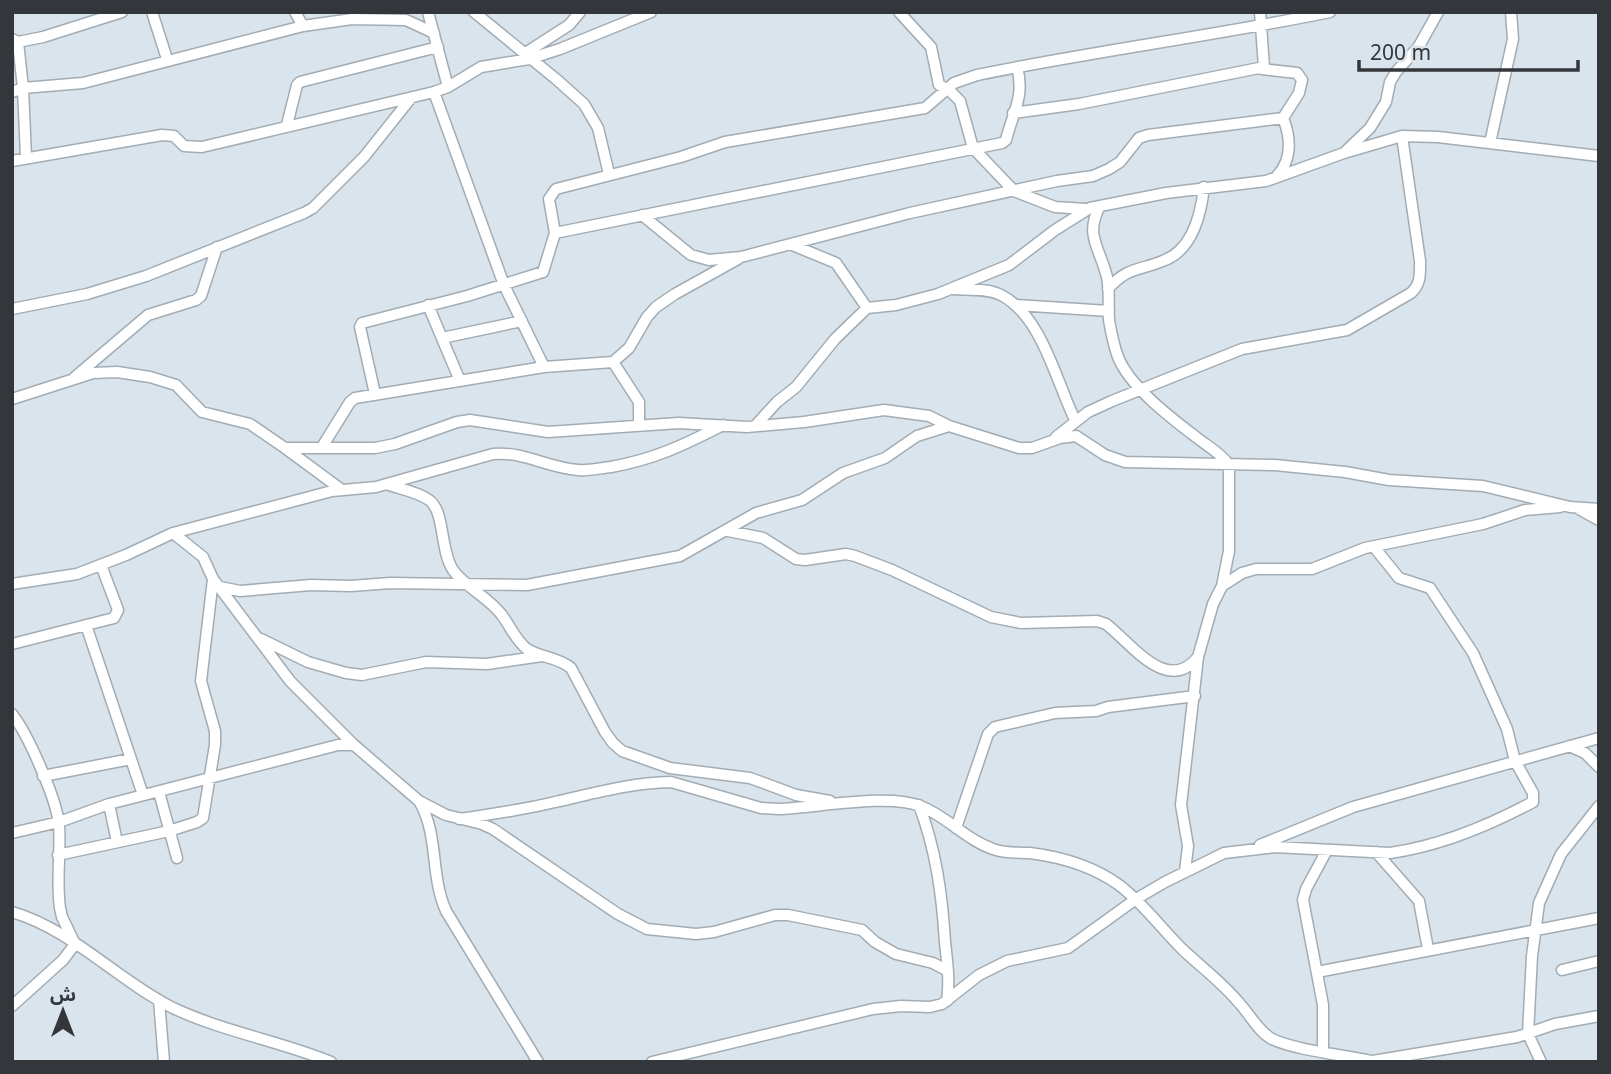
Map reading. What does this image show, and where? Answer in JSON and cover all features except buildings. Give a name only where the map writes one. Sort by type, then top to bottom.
[{"type":"street","points":[[26,157],[23,88],[15,44],[122,12]]},
{"type":"street","points":[[152,12],[167,59]]},
{"type":"street","points":[[295,12],[303,26]]},
{"type":"street","points":[[428,12],[448,87]]},
{"type":"street","points":[[474,12],[584,104],[598,128],[609,174]]},
{"type":"street","points":[[526,57],[569,25],[580,12]]},
{"type":"street","points":[[12,162],[26,157],[162,135],[174,136],[184,146],[202,147],[411,98],[448,87],[481,67],[572,45],[651,12]]},
{"type":"street","points":[[899,12],[931,47],[939,85],[948,89],[960,101],[973,149],[1014,191],[1055,206],[1095,207],[1204,187],[1250,184],[1275,179],[1344,153],[1402,136],[1438,137],[1599,156]]},
{"type":"street","points":[[1260,12],[1262,69],[1297,73],[1302,80],[1299,93],[1283,118],[1289,156],[1275,179]]},
{"type":"street","points":[[375,394],[360,327],[362,323],[467,296],[543,272],[555,233],[549,200],[556,189],[681,157],[724,142],[925,108],[960,79],[1329,12]]},
{"type":"street","points":[[1344,153],[1370,128],[1386,102],[1390,82],[1419,46],[1438,12]]},
{"type":"street","points":[[1490,143],[1513,40],[1511,12]]},
{"type":"street","points":[[12,92],[23,88],[83,83],[167,59],[303,26],[352,19],[393,18],[417,23],[434,33]]},
{"type":"street","points":[[287,125],[300,82],[438,47]]},
{"type":"street","points":[[555,233],[1002,143],[1006,140],[1022,88],[1017,67]]},
{"type":"street","points":[[1013,113],[1079,104],[1264,67]]},
{"type":"street","points":[[434,92],[503,285],[544,367]]},
{"type":"street","points":[[12,309],[87,294],[146,276],[313,208],[364,157],[411,98]]},
{"type":"street","points":[[642,215],[691,255],[700,259],[741,257],[910,213],[1093,176],[1120,162],[1139,138],[1148,135],[1283,118]]},
{"type":"street","points":[[1051,441],[1075,420],[1099,407],[1242,349],[1347,330],[1417,287],[1420,261],[1402,136]]},
{"type":"street","points":[[1108,289],[1124,274],[1165,260],[1181,248],[1198,224],[1204,187]]},
{"type":"street","points":[[756,425],[777,402],[796,387],[827,349],[867,308],[896,304],[950,289],[1009,265],[1055,230],[1095,207]]},
{"type":"street","points":[[1095,207],[1091,225],[1108,281],[1109,311],[1118,356],[1143,391],[1197,438],[1220,454],[1229,465],[1229,551],[1222,586],[1213,604],[1198,657],[1181,804],[1188,846],[1185,871]]},
{"type":"street","points":[[790,244],[836,263],[867,308]]},
{"type":"street","points":[[72,379],[148,315],[201,296],[217,247]]},
{"type":"street","points":[[322,447],[355,398],[544,367],[613,362],[629,348],[656,307],[741,257]]},
{"type":"street","points":[[950,289],[991,292],[1016,305],[1045,347],[1058,385],[1075,420]]},
{"type":"street","points":[[428,305],[460,381]]},
{"type":"street","points":[[1016,305],[1109,311]]},
{"type":"street","points":[[442,338],[522,321]]},
{"type":"street","points":[[613,362],[639,402],[639,425]]},
{"type":"street","points":[[12,399],[93,373],[117,372],[167,381],[182,389],[202,412],[250,424],[342,490]]},
{"type":"street","points":[[285,448],[375,448],[470,420],[548,432],[679,423],[747,427],[884,410],[918,413],[949,426],[1019,448],[1032,448],[1076,436],[1105,455],[1125,462],[1275,465],[1345,471],[1390,481],[1483,486],[1573,507],[1599,520]]},
{"type":"street","points":[[12,581],[63,577],[101,565],[173,533],[319,494],[387,485],[441,467],[507,453],[580,470],[634,463],[676,448],[724,425]]},
{"type":"street","points":[[220,587],[240,591],[302,585],[527,585],[680,556],[765,508],[802,499],[850,469],[892,455],[917,436],[949,426]]},
{"type":"street","points":[[387,485],[427,498],[433,503],[438,512],[448,562],[466,584],[499,611],[525,647],[542,656],[564,662],[571,668],[605,732],[622,751],[670,768],[750,778],[796,795],[848,804]]},
{"type":"street","points":[[1222,586],[1230,579],[1256,569],[1312,569],[1347,554],[1483,524],[1525,510],[1573,507],[1599,509]]},
{"type":"street","points":[[728,531],[763,538],[796,559],[846,554],[855,556],[903,575],[991,617],[1021,623],[1097,621],[1106,624],[1156,666],[1167,671],[1186,669],[1198,657]]},
{"type":"street","points":[[173,533],[203,557],[213,579],[290,681],[354,745],[419,801],[459,819],[482,824],[508,838],[618,914],[647,929],[696,934],[714,932],[775,915],[799,917],[862,930],[875,942],[896,954],[933,963],[948,971]]},
{"type":"street","points":[[652,1062],[866,1011],[892,1006],[930,1007],[947,1001],[979,975],[1007,961],[1073,946],[1136,899],[1185,871],[1224,853],[1253,848],[1403,851],[1495,823],[1533,802],[1533,793],[1516,761],[1504,721],[1473,653],[1430,588],[1399,578],[1374,547]]},
{"type":"street","points":[[12,644],[114,618],[118,610],[101,565]]},
{"type":"street","points":[[58,855],[169,831],[203,818],[211,778],[215,731],[201,681],[213,579]]},
{"type":"street","points":[[86,625],[143,795]]},
{"type":"street","points":[[257,638],[308,662],[362,675],[426,662],[487,664],[542,656]]},
{"type":"street","points":[[956,828],[988,734],[995,726],[1055,713],[1195,696]]},
{"type":"street","points":[[12,714],[43,776],[59,822],[60,908],[75,944]]},
{"type":"street","points":[[1253,848],[1353,807],[1599,738]]},
{"type":"street","points":[[12,833],[59,822],[143,795],[338,745],[354,745]]},
{"type":"street","points":[[1569,745],[1585,753],[1599,767]]},
{"type":"street","points":[[43,776],[131,759]]},
{"type":"street","points":[[459,819],[522,809],[610,788],[660,782],[671,782],[761,808],[795,809],[895,801],[919,805],[993,849],[1033,853],[1080,864],[1117,883],[1241,1004],[1266,1035],[1284,1043],[1369,1061],[1499,1041],[1555,1024],[1599,1016]]},
{"type":"street","points":[[159,792],[177,858]]},
{"type":"street","points":[[419,801],[429,822],[440,897],[538,1062]]},
{"type":"street","points":[[109,804],[117,842]]},
{"type":"street","points":[[919,805],[931,837],[942,890],[948,971],[947,1001]]},
{"type":"street","points":[[1541,1062],[1528,1034],[1535,932],[1542,894],[1561,854],[1599,806]]},
{"type":"street","points":[[1323,1051],[1323,1005],[1303,900],[1327,850]]},
{"type":"street","points":[[1376,852],[1419,901],[1428,949]]},
{"type":"street","points":[[12,912],[36,919],[175,1009],[235,1032],[331,1062]]},
{"type":"street","points":[[1317,972],[1599,918]]},
{"type":"street","points":[[12,1006],[63,960],[75,944]]},
{"type":"street","points":[[1562,970],[1599,961]]},
{"type":"street","points":[[159,1000],[164,1062]]}]
